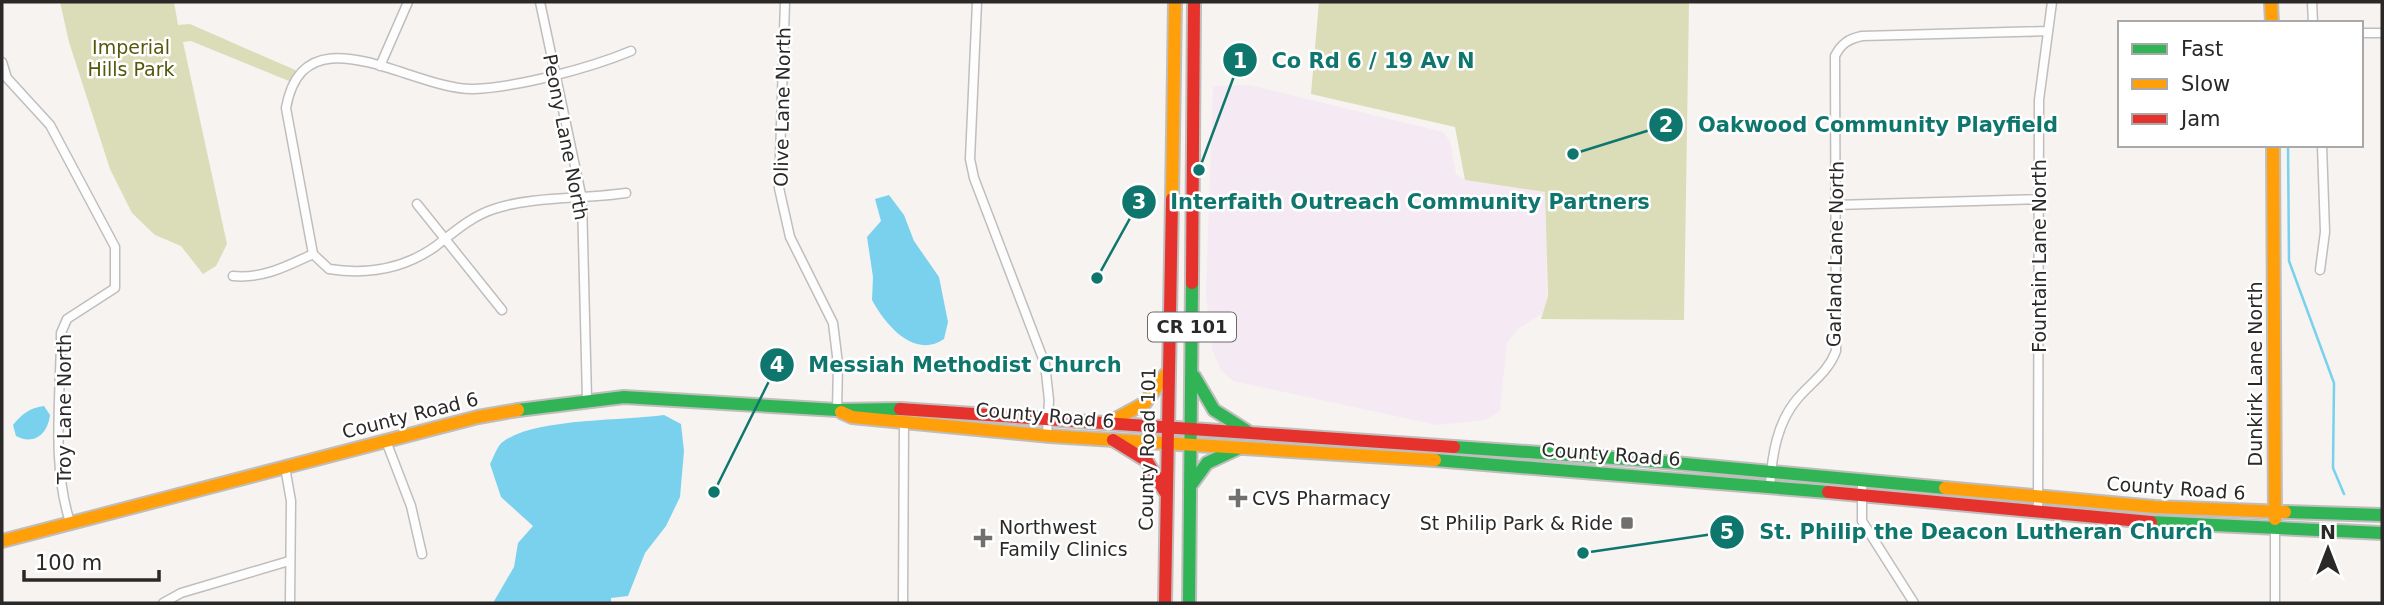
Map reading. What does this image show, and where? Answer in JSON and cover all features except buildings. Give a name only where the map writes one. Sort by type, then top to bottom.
[{"type":"main road","name":"County Road 101","points":[[1165,603],[1175,2]]},
{"type":"main road","name":"CR 101","points":[[1189,603],[1194,2]]},
{"type":"main road","points":[[2271,2],[2272,21]]},
{"type":"main road","name":"Dunkirk Lane North","points":[[2273,147],[2274,531]]},
{"type":"main road","points":[[1192,370],[1210,407],[1227,422],[1247,431]]},
{"type":"main road","points":[[1110,422],[1145,404],[1167,373]]},
{"type":"main road","name":"County Road 6","points":[[2,541],[386,440],[518,409],[634,397],[837,410],[904,409],[1168,425],[1771,471],[2155,507],[2275,513],[2382,514]]},
{"type":"main road","name":"County Road 6","points":[[837,410],[852,417],[1047,435],[1770,486],[2274,531],[2382,533]]},
{"type":"main road","points":[[1113,440],[1147,461],[1167,494]]},
{"type":"main road","points":[[1190,486],[1197,472],[1207,463],[1239,448]]},
{"type":"street","points":[[380,66],[408,2]]},
{"type":"street","name":"Peony Lane North","points":[[540,2],[582,199],[587,400]]},
{"type":"street","name":"Olive Lane North","points":[[785,2],[778,163],[782,213],[800,260],[833,323],[838,365],[837,410]]},
{"type":"street","points":[[977,2],[969,121],[970,159],[977,187],[1045,364],[1047,435]]},
{"type":"street","name":"Fountain Lane North","points":[[2038,511],[2039,100],[2052,2]]},
{"type":"street","points":[[2312,2],[2313,21]]},
{"type":"street","name":"Garland Lane North","points":[[1770,486],[1782,421],[1799,397],[1825,373],[1836,351],[1835,56],[1845,41],[1862,36],[2048,31]]},
{"type":"street","points":[[2363,33],[2382,33]]},
{"type":"street","points":[[626,193],[512,204],[493,209],[420,256],[382,270],[329,268],[313,254],[286,121],[288,94],[302,73],[312,64],[337,56],[380,66],[435,85],[455,88],[494,87],[554,74],[631,51]]},
{"type":"street","name":"Troy Lane North","points":[[2,62],[8,78],[50,125],[115,247],[115,288],[66,319],[61,333],[61,457],[64,503],[70,522]]},
{"type":"street","points":[[2320,270],[2325,232],[2322,147]]},
{"type":"street","points":[[1836,205],[2040,199]]},
{"type":"street","points":[[417,204],[502,310]]},
{"type":"street","points":[[233,276],[248,278],[268,274],[313,254]]},
{"type":"street","points":[[903,603],[904,409]]},
{"type":"street","points":[[386,440],[411,506],[422,554]]},
{"type":"street","points":[[285,467],[291,501],[290,603]]},
{"type":"street","points":[[1862,480],[1862,521],[1914,603]]},
{"type":"street","name":"Dunkirk Lane North","points":[[2274,531],[2275,603]]},
{"type":"street","points":[[163,603],[181,593],[289,561]]},
{"type":"shaded area","points":[[1249,85],[1443,132],[1450,141],[1456,174],[1465,180],[1545,192],[1547,299],[1542,314],[1519,328],[1507,343],[1500,411],[1486,420],[1437,425],[1233,381],[1221,370],[1212,350],[1206,294],[1213,86]]},
{"type":"green space","name":"Imperial Hills Park","points":[[60,2],[174,2],[178,25],[190,24],[302,73],[294,83],[191,41],[183,42],[227,244],[216,266],[203,274],[181,246],[155,235],[132,213],[110,169],[69,42]]},
{"type":"green space","points":[[1319,2],[1689,2],[1684,320],[1541,319],[1548,296],[1545,192],[1465,180],[1455,127],[1311,94]]},
{"type":"water","points":[[889,195],[904,215],[914,241],[939,277],[948,322],[944,339],[933,344],[922,345],[902,337],[885,320],[872,300],[873,277],[867,237],[881,221],[875,199]]},
{"type":"water","points":[[44,406],[50,415],[43,432],[29,439],[16,436],[13,425],[16,421],[30,410]]},
{"type":"water","points":[[664,415],[681,424],[684,451],[680,497],[666,526],[645,553],[628,596],[611,598],[611,603],[493,603],[514,567],[518,543],[533,526],[501,497],[490,464],[502,443],[518,434],[558,424]]},
{"type":"waterway","points":[[2288,147],[2289,261],[2334,383],[2333,468],[2344,494]]},
{"type":"traffic: fast","points":[[1189,603],[1192,283]]},
{"type":"traffic: fast","points":[[1194,376],[1214,410],[1247,431]]},
{"type":"traffic: fast","points":[[518,410],[624,397],[837,410],[900,409]]},
{"type":"traffic: fast","points":[[1454,447],[1642,460],[1945,488]]},
{"type":"traffic: fast","points":[[1191,485],[1207,463],[1239,448]]},
{"type":"traffic: fast","points":[[1435,460],[1828,492]]},
{"type":"traffic: fast","points":[[2285,512],[2382,515]]},
{"type":"traffic: fast","points":[[2151,522],[2382,533]]},
{"type":"traffic: slow","points":[[1172,199],[1175,2]]},
{"type":"traffic: slow","points":[[2271,2],[2272,21]]},
{"type":"traffic: slow","points":[[2273,147],[2275,519]]},
{"type":"traffic: slow","points":[[1110,422],[1145,403],[1166,374]]},
{"type":"traffic: slow","points":[[2,541],[478,417],[518,410]]},
{"type":"traffic: slow","points":[[841,412],[852,417],[1050,436],[1435,460]]},
{"type":"traffic: slow","points":[[1945,488],[2155,507],[2285,512]]},
{"type":"traffic: jam","points":[[1192,283],[1194,2]]},
{"type":"traffic: jam","points":[[1165,603],[1172,199]]},
{"type":"traffic: jam","points":[[900,409],[1454,447]]},
{"type":"traffic: jam","points":[[1113,440],[1147,461],[1165,492]]},
{"type":"traffic: jam","points":[[1828,492],[2151,522]]},
{"type":"place","name":"Oakwood Community Playfield","points":[[1573,154]]},
{"type":"place","name":"Co Rd 6 / 19 Av N","points":[[1199,170]]},
{"type":"place","name":"Interfaith Outreach Community Partners","points":[[1097,278]]},
{"type":"place","name":"Messiah Methodist Church","points":[[714,492]]},
{"type":"place","name":"CVS Pharmacy","points":[[1238,498]]},
{"type":"place","name":"St Philip Park & Ride","points":[[1627,523]]},
{"type":"place","name":"Northwest Family Clinics","points":[[983,538]]},
{"type":"place","name":"St. Philip the Deacon Lutheran Church","points":[[1583,553]]}]
